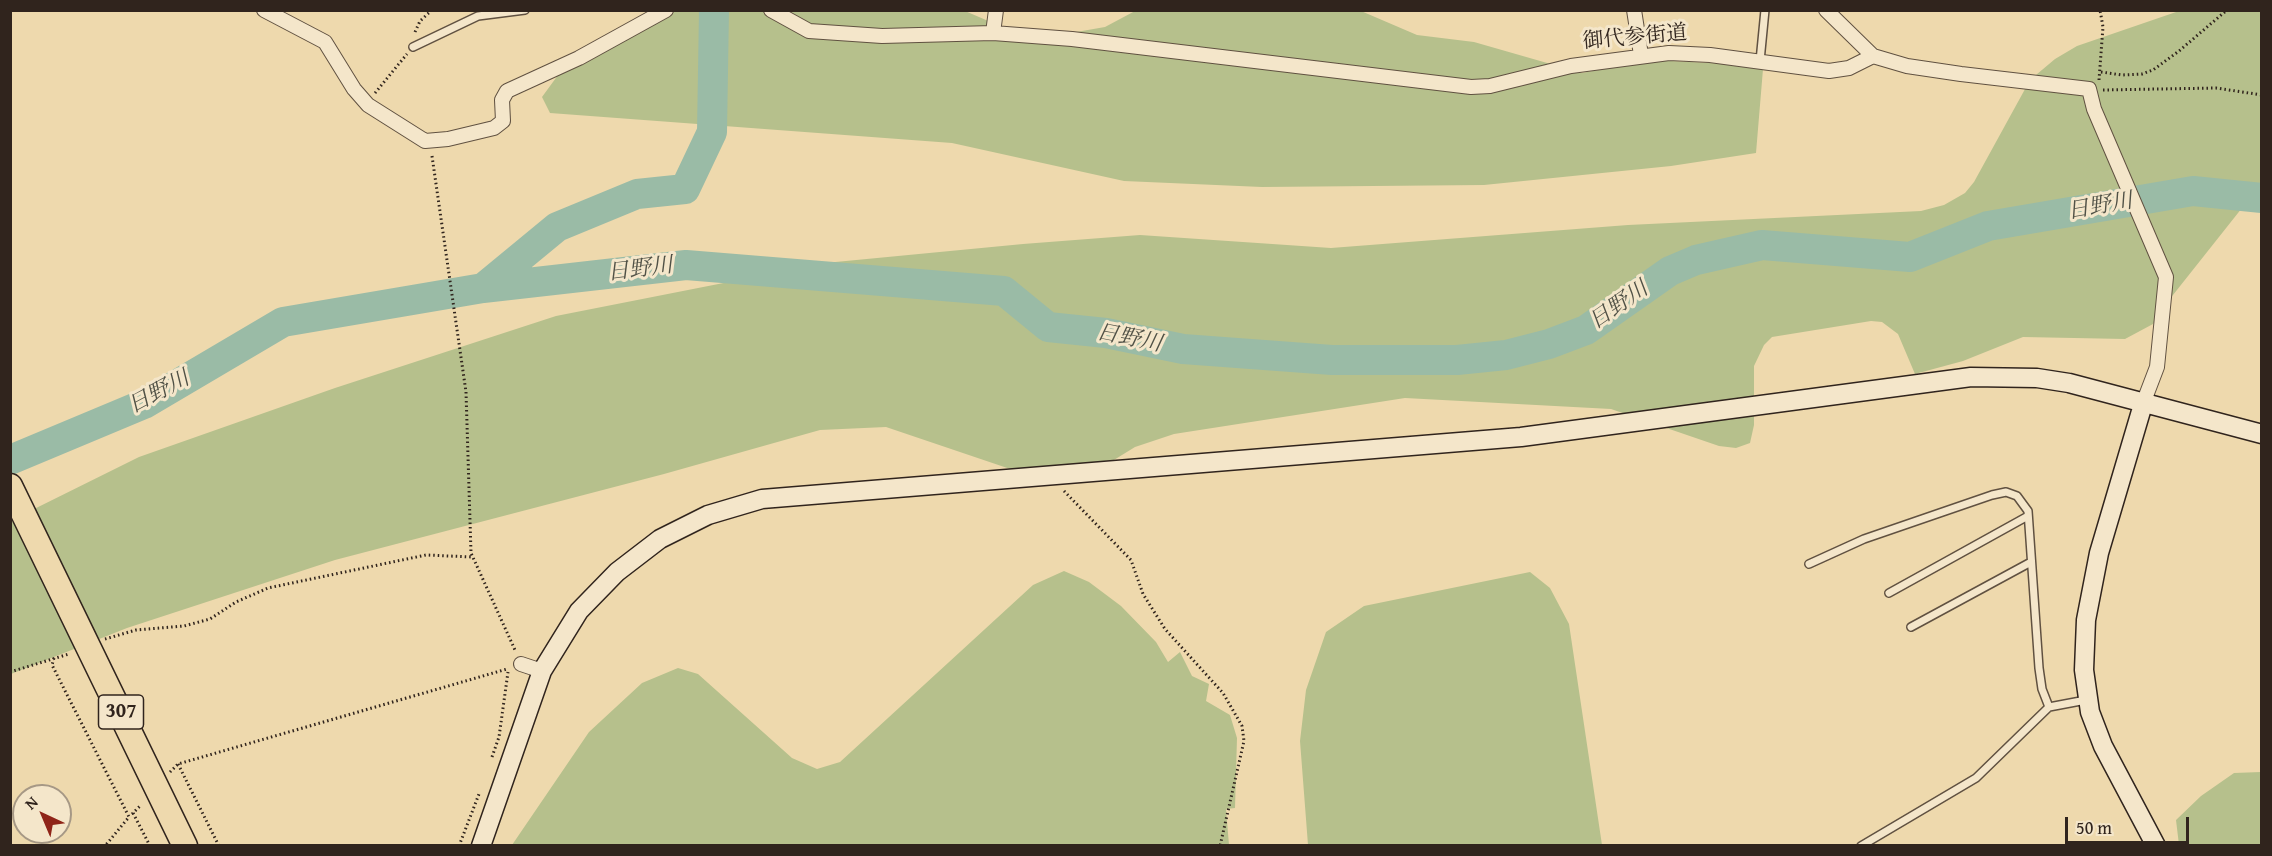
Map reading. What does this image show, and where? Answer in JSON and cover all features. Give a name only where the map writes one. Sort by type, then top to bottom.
[{"type":"highway","name":"307","points":[[10,486],[185,846]]},
{"type":"street","points":[[264,10],[325,42],[354,89],[368,105],[425,141],[448,139],[494,128],[503,121],[502,100],[507,91],[579,58],[666,10]]},
{"type":"street","name":"御代参街道","points":[[771,10],[809,31],[882,36],[993,33],[1072,39],[1471,87],[1490,86],[1571,66],[1641,55],[1710,55],[1828,71],[1849,68],[1873,56]]},
{"type":"street","points":[[993,33],[996,10]]},
{"type":"street","points":[[1634,10],[1641,55]]},
{"type":"street","points":[[1826,10],[1873,56],[1907,66],[2089,89],[2118,165],[2162,268],[2166,285],[2157,367],[2144,401],[2099,553],[2086,620],[2085,670],[2090,712],[2103,746],[2156,846]]},
{"type":"street","points":[[481,846],[542,671],[579,611],[609,579],[660,539],[708,515],[762,499],[1521,437],[1971,377],[2048,379],[2144,401],[2262,434]]},
{"type":"street","points":[[515,666],[542,671]]},
{"type":"lane","points":[[413,47],[478,16],[525,10]]},
{"type":"lane","points":[[1761,61],[1765,10]]},
{"type":"lane","points":[[1809,564],[1863,539],[1992,495],[2006,492],[2017,496],[2025,505],[2028,516],[2042,689],[2049,707]]},
{"type":"lane","points":[[1889,593],[2028,516]]},
{"type":"lane","points":[[1911,627],[2031,562]]},
{"type":"lane","points":[[1861,846],[1976,778],[2049,707],[2088,699]]},
{"type":"path","points":[[368,105],[387,76],[413,47],[414,35],[420,21],[432,10]]},
{"type":"path","points":[[2100,10],[2103,27],[2098,89],[2216,88],[2262,95]]},
{"type":"path","points":[[2101,72],[2122,75],[2142,74],[2153,70],[2227,10]]},
{"type":"path","points":[[425,141],[432,154],[437,181],[466,392],[473,557],[515,666],[499,737],[489,766]]},
{"type":"path","points":[[1048,475],[1131,560],[1143,594],[1165,628],[1223,693],[1242,726],[1244,741],[1220,846]]},
{"type":"path","points":[[105,639],[136,630],[184,626],[210,619],[236,602],[268,588],[426,555],[473,557]]},
{"type":"path","points":[[10,672],[76,651]]},
{"type":"path","points":[[54,658],[52,665],[129,817]]},
{"type":"path","points":[[169,773],[178,764],[515,666]]},
{"type":"path","points":[[178,764],[219,846]]},
{"type":"path","points":[[459,846],[483,785]]},
{"type":"path","points":[[105,846],[141,805]]},
{"type":"path","points":[[133,813],[150,846]]},
{"type":"green space","points":[[674,10],[965,11],[1007,29],[1059,35],[1105,27],[1135,11],[1361,11],[1417,35],[1474,42],[1582,73],[1652,60],[1747,65],[1763,69],[1756,153],[1671,166],[1484,185],[1262,187],[1124,181],[952,143],[550,113],[542,97],[561,71]]},
{"type":"green space","points":[[2179,11],[2261,11],[2261,184],[2169,300],[2153,324],[2125,339],[2023,337],[1963,361],[1915,374],[1898,334],[1882,322],[1871,321],[1772,337],[1764,345],[1754,366],[1754,425],[1750,443],[1736,448],[1719,446],[1611,409],[1405,398],[1174,434],[1135,447],[1109,463],[1025,474],[886,427],[820,430],[664,474],[335,560],[127,628],[11,674],[11,523],[18,517],[139,457],[335,388],[556,316],[825,263],[1140,235],[1331,248],[1628,225],[1921,211],[1944,205],[1965,193],[1974,182],[2030,80],[2055,59],[2077,46]]},
{"type":"green space","points":[[1064,571],[1089,582],[1121,606],[1156,642],[1168,662],[1180,652],[1192,676],[1209,684],[1206,701],[1230,715],[1237,738],[1235,808],[1226,809],[1229,845],[512,845],[589,732],[642,683],[678,668],[698,674],[792,758],[817,769],[840,762],[1033,585]]},
{"type":"green space","points":[[1530,572],[1550,588],[1569,624],[1602,845],[1308,845],[1300,741],[1306,690],[1326,632],[1364,606]]},
{"type":"green space","points":[[2261,772],[2261,845],[2179,845],[2176,820],[2201,796],[2234,773]]},
{"type":"waterway","points":[[483,288],[557,227],[637,194],[685,189],[712,132],[714,10]]},
{"type":"waterway","name":"日野川","points":[[10,460],[144,404],[283,322],[483,288],[686,265],[1004,291],[1048,327],[1106,333],[1183,349],[1332,360],[1457,360],[1506,355],[1549,344],[1586,330],[1670,271],[1696,260],[1762,245],[1910,257],[1988,226],[2193,191],[2262,198]]}]
